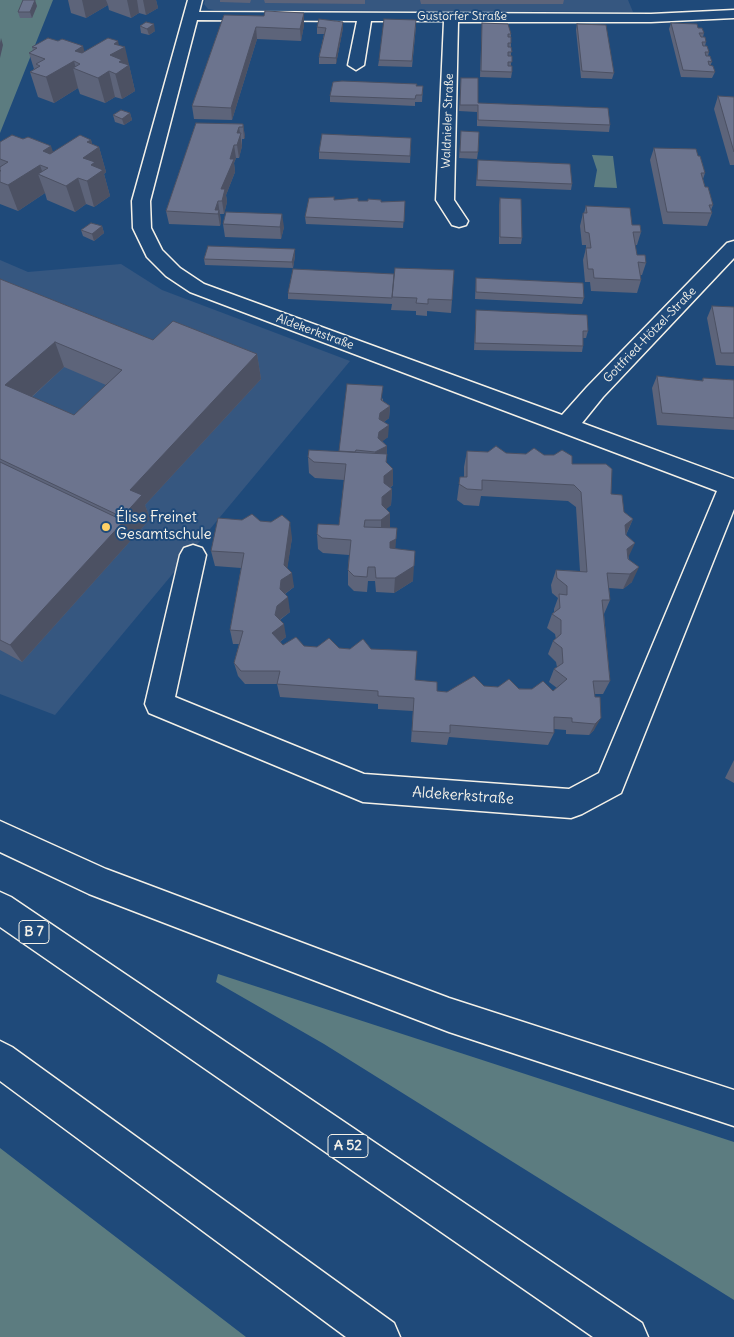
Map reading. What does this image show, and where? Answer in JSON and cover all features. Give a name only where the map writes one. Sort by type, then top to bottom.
[{"type":"main road","points":[[722,0],[732,14]]},
{"type":"main road","name":"Gustorfer Straße","points":[[192,8],[365,16],[651,18],[732,14]]},
{"type":"main road","name":"Aldekerkstraße","points":[[192,8],[141,201],[142,228],[154,252],[172,272],[197,288],[568,424],[733,487],[610,783],[571,804],[364,788],[159,704],[193,556]]},
{"type":"main road","points":[[356,65],[365,16]]},
{"type":"main road","name":"Waldnieler Straße","points":[[451,16],[445,200],[459,221]]},
{"type":"main road","name":"Gottfried-Hötzel-Straße","points":[[568,424],[595,392],[734,248]]},
{"type":"main road","points":[[0,836],[100,883],[450,1015],[734,1108]]},
{"type":"main road","name":"B 7","points":[[0,908],[67,955]]},
{"type":"main road","name":"A 52","points":[[67,955],[628,1337]]},
{"type":"main road","points":[[0,1059],[380,1337]]},
{"type":"shaded area","points":[[205,0],[628,0],[633,12],[214,10],[208,9],[204,4]]},
{"type":"shaded area","name":"Élise Freinet Gesamtschule","points":[[0,260],[28,272],[121,264],[162,290],[350,361],[55,715],[0,694]]},
{"type":"green space","points":[[0,0],[53,0],[0,133]]},
{"type":"green space","points":[[592,155],[613,156],[617,188],[594,187],[597,170]]},
{"type":"green space","points":[[218,974],[734,1142],[734,1300],[324,1044],[216,982]]},
{"type":"green space","points":[[0,1148],[246,1337],[0,1337]]},
{"type":"building","points":[[23,0],[35,0],[30,12],[18,12]]},
{"type":"building","points":[[265,11],[304,13],[300,29],[256,27],[231,108],[192,106],[224,15],[264,16]]},
{"type":"building","points":[[319,19],[343,22],[336,58],[319,57],[326,28],[317,27]]},
{"type":"building","points":[[384,19],[416,20],[412,61],[379,60]]},
{"type":"building","points":[[146,22],[154,24],[147,29],[140,26]]},
{"type":"building","points":[[482,23],[508,24],[511,34],[508,34],[508,37],[511,37],[511,43],[508,43],[508,47],[511,47],[512,52],[508,52],[508,56],[512,56],[512,62],[508,62],[508,66],[512,66],[512,72],[481,71]]},
{"type":"building","points":[[671,23],[697,24],[698,28],[702,28],[704,33],[699,33],[701,37],[705,37],[706,42],[702,42],[703,46],[707,46],[709,52],[705,52],[706,56],[710,56],[712,62],[708,61],[709,65],[713,66],[715,72],[683,70]]},
{"type":"building","points":[[577,24],[606,25],[614,73],[582,71]]},
{"type":"building","points":[[48,38],[58,41],[62,39],[83,46],[75,51],[82,53],[108,38],[118,41],[114,44],[125,47],[110,55],[122,60],[119,62],[129,65],[116,74],[109,71],[98,78],[73,68],[80,64],[74,61],[46,77],[30,72],[40,66],[36,64],[45,59],[29,53],[37,48],[32,47]]},
{"type":"building","points":[[461,78],[478,78],[478,103],[608,108],[610,125],[478,120],[478,105],[460,105]]},
{"type":"building","points":[[333,82],[417,84],[416,86],[423,86],[422,95],[416,95],[415,99],[330,96]]},
{"type":"building","points":[[718,96],[734,97],[734,152]]},
{"type":"building","points":[[121,110],[130,113],[122,119],[113,115]]},
{"type":"building","points":[[196,123],[243,124],[243,127],[239,127],[237,133],[241,133],[237,145],[234,145],[230,159],[234,159],[221,189],[225,189],[222,201],[218,201],[215,210],[219,210],[218,214],[166,211]]},
{"type":"building","points":[[461,131],[479,132],[478,152],[460,152]]},
{"type":"building","points":[[322,134],[411,138],[410,156],[319,152]]},
{"type":"building","points":[[12,135],[23,139],[28,137],[51,146],[43,151],[50,154],[80,135],[91,140],[87,142],[99,147],[83,158],[95,162],[91,165],[103,170],[87,181],[78,178],[66,186],[38,174],[48,168],[40,165],[8,185],[0,182],[0,167],[8,162],[0,159],[0,142]]},
{"type":"building","points":[[654,148],[696,149],[705,173],[701,173],[705,187],[708,187],[713,205],[709,205],[712,213],[667,212]]},
{"type":"building","points":[[478,160],[570,164],[572,184],[477,180]]},
{"type":"building","points":[[334,197],[334,200],[358,198],[358,201],[368,201],[368,199],[381,200],[381,202],[405,201],[404,222],[305,217],[309,198]]},
{"type":"building","points":[[500,198],[521,199],[522,238],[500,237]]},
{"type":"building","points":[[586,206],[630,208],[632,225],[640,225],[641,232],[633,232],[637,255],[645,255],[646,263],[638,262],[641,280],[594,278],[593,269],[588,269],[586,248],[591,248],[589,233],[585,232],[583,213],[587,213]]},
{"type":"building","points":[[226,212],[282,214],[280,227],[223,224]]},
{"type":"building","points":[[91,223],[102,226],[92,234],[81,230]]},
{"type":"building","points":[[208,246],[295,249],[292,262],[204,259]]},
{"type":"building","points":[[395,268],[454,270],[452,300],[428,299],[428,304],[416,303],[417,298],[392,297]]},
{"type":"building","points":[[293,269],[394,274],[392,298],[288,293]]},
{"type":"building","points":[[476,278],[583,283],[584,298],[476,292]]},
{"type":"building","points":[[0,279],[153,340],[173,321],[257,354],[130,490],[142,495],[122,517],[0,459]],"holes":[[[55,342],[122,370],[74,415],[5,385]]]},
{"type":"building","points":[[712,306],[734,307],[734,353],[721,353]]},
{"type":"building","points":[[476,310],[587,315],[588,331],[583,331],[583,346],[475,343]]},
{"type":"building","points":[[657,376],[703,381],[703,378],[734,380],[734,418],[662,413]]},
{"type":"building","points":[[347,384],[383,386],[381,400],[390,406],[380,413],[379,419],[389,425],[379,432],[378,438],[387,446],[375,452],[339,451]]},
{"type":"building","points":[[496,446],[506,453],[526,454],[534,448],[544,455],[554,455],[562,450],[572,456],[572,464],[606,464],[612,469],[611,494],[622,495],[624,512],[633,519],[625,525],[626,535],[635,543],[627,549],[628,559],[639,567],[630,574],[607,573],[610,600],[602,600],[610,681],[593,681],[595,697],[600,697],[601,718],[595,724],[572,722],[572,718],[554,717],[554,733],[450,725],[450,733],[412,731],[414,698],[378,696],[378,691],[277,684],[280,671],[241,671],[234,663],[243,631],[230,630],[244,553],[211,551],[218,518],[242,520],[252,514],[260,521],[271,522],[282,515],[290,522],[284,565],[292,573],[281,580],[280,589],[288,597],[277,606],[275,615],[284,624],[272,633],[283,645],[296,637],[304,646],[317,647],[329,638],[339,648],[350,649],[363,639],[371,649],[417,651],[415,680],[437,682],[437,691],[447,692],[474,676],[484,686],[498,687],[509,679],[519,689],[532,689],[543,681],[553,691],[567,679],[554,669],[563,663],[562,648],[553,641],[561,634],[561,620],[552,614],[560,608],[559,594],[567,595],[567,586],[557,578],[556,570],[587,572],[581,492],[574,485],[482,480],[482,490],[467,489],[459,484],[460,477],[467,477],[467,451],[488,452]]},
{"type":"building","points":[[309,450],[387,454],[386,462],[393,469],[384,476],[384,483],[392,489],[382,497],[382,505],[390,513],[381,520],[365,520],[364,527],[397,528],[396,539],[390,542],[390,548],[415,551],[414,566],[395,578],[376,578],[375,567],[368,567],[367,577],[354,576],[348,570],[351,540],[322,538],[317,534],[318,524],[339,525],[346,464],[314,462],[308,457]]},
{"type":"building","points":[[0,462],[124,521],[10,645],[0,640]]},
{"type":"place","name":"Élise Freinet Gesamtschule","points":[[106,527]]}]
